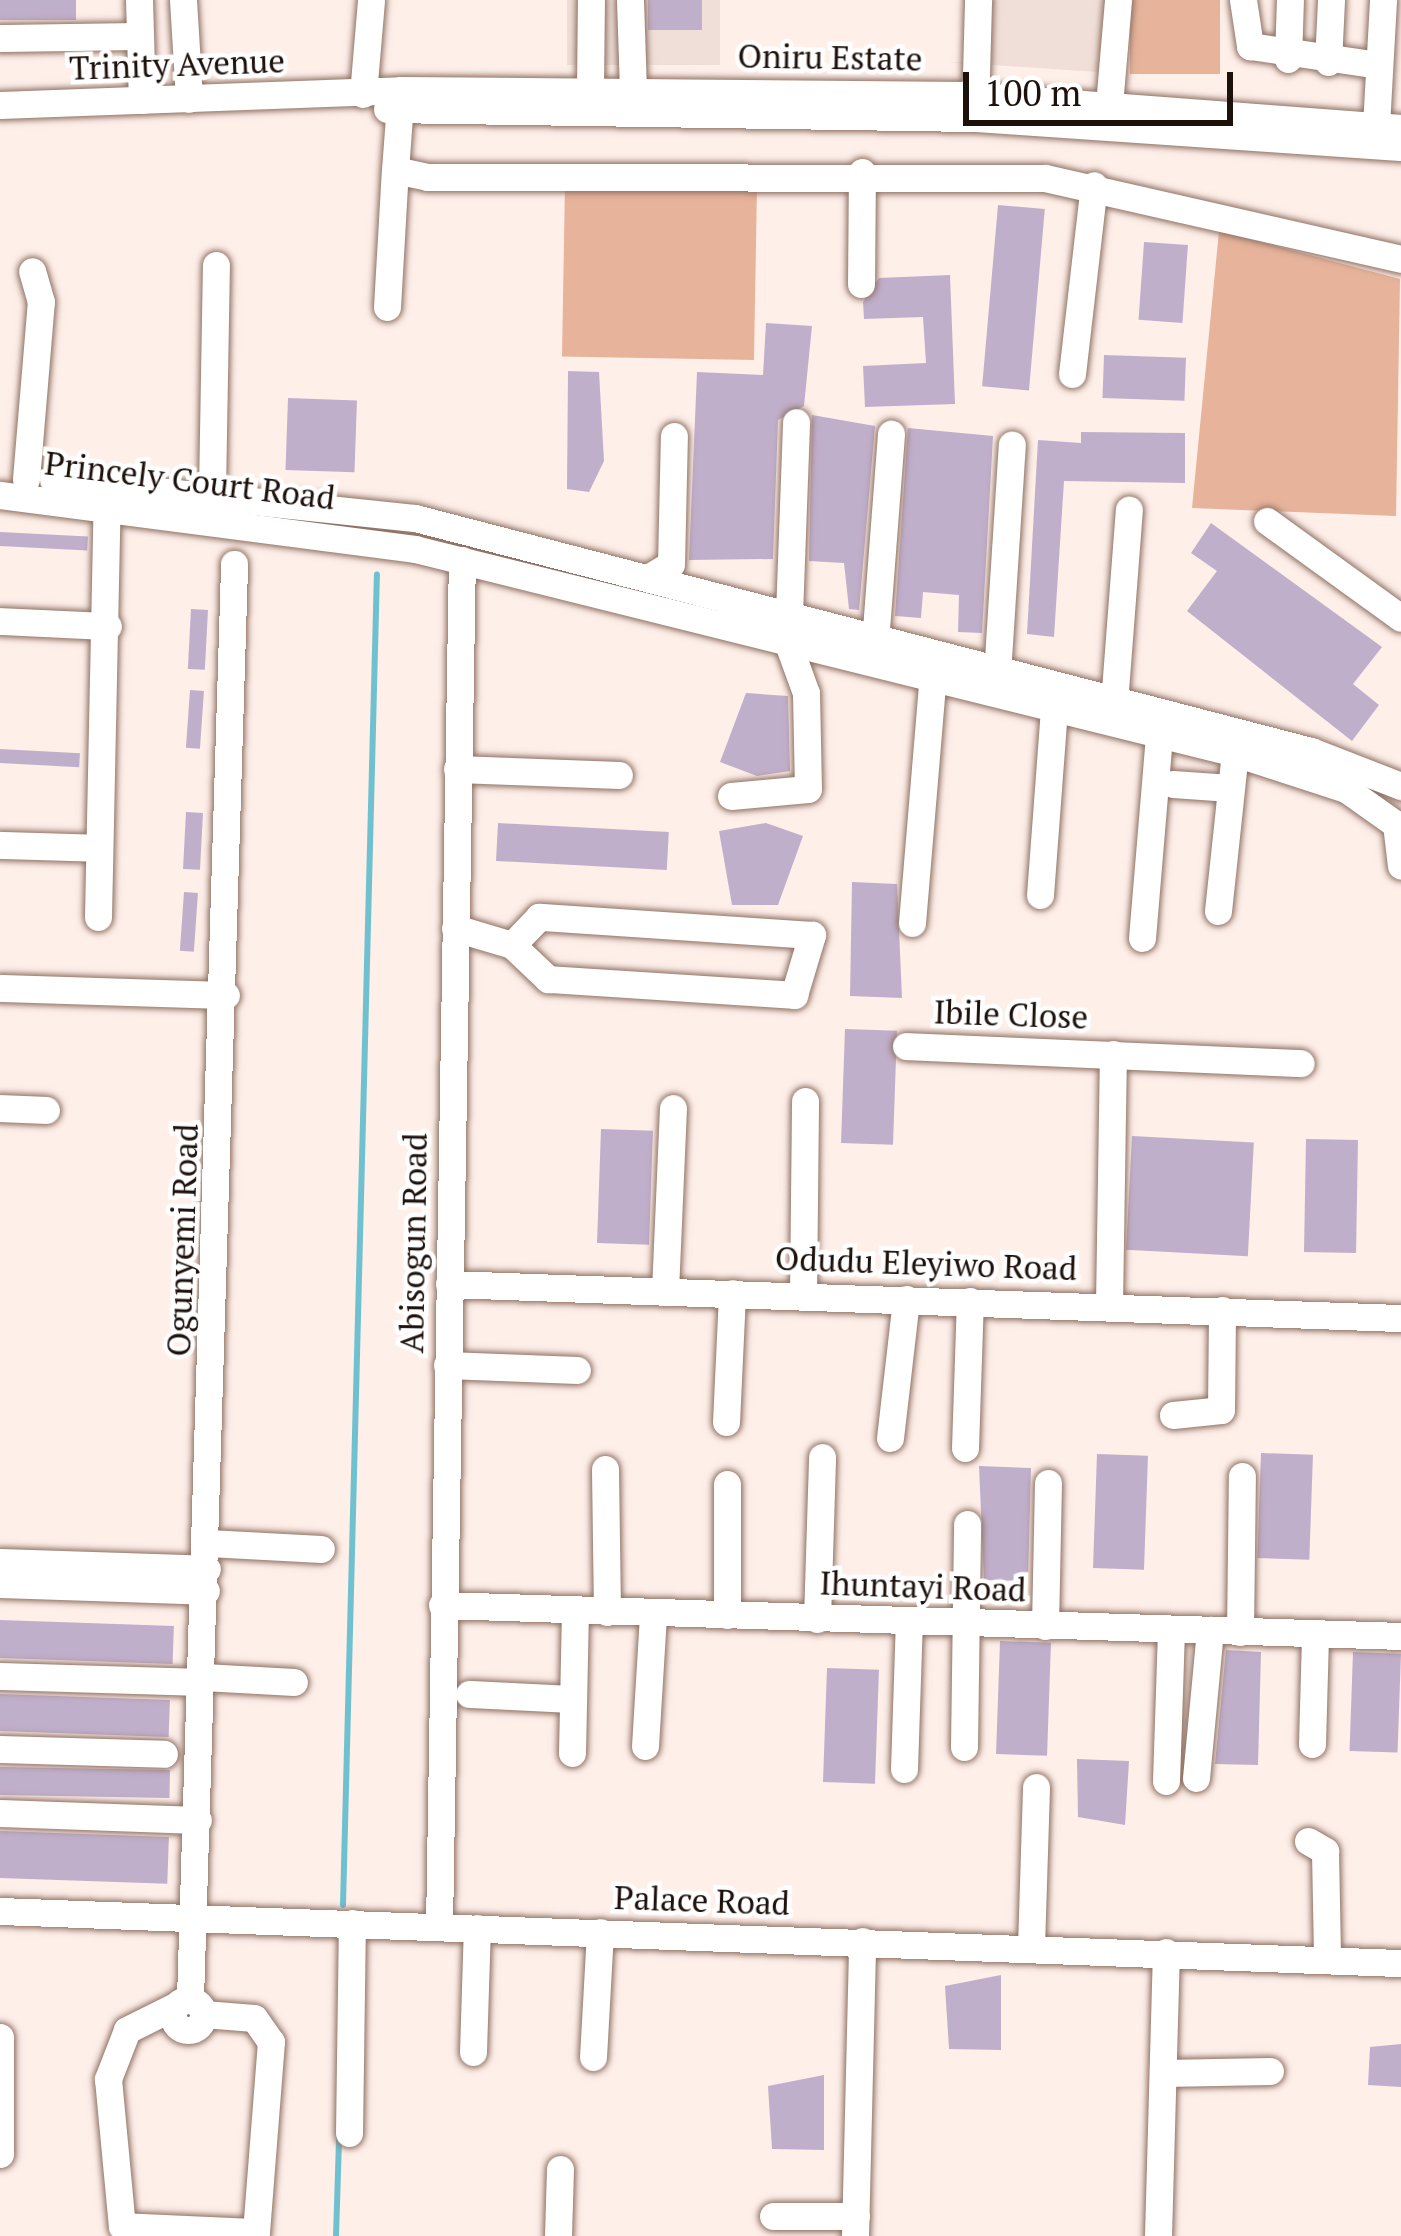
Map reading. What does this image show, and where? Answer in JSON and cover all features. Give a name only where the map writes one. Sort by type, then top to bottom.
[{"type":"street","points":[[139,0],[142,100]]},
{"type":"street","points":[[183,0],[188,99]]},
{"type":"street","points":[[359,94],[371,0]]},
{"type":"street","points":[[590,90],[591,0]]},
{"type":"street","points":[[630,0],[633,90]]},
{"type":"street","points":[[975,106],[978,0]]},
{"type":"street","points":[[988,49],[989,0]]},
{"type":"street","points":[[1100,0],[1101,58]]},
{"type":"street","points":[[1108,116],[1118,0]]},
{"type":"street","points":[[1243,0],[1250,46],[1288,59],[1379,65]]},
{"type":"street","points":[[1288,59],[1290,0]]},
{"type":"street","points":[[1328,62],[1331,0]]},
{"type":"street","points":[[1383,0],[1379,65],[1388,127]]},
{"type":"street","points":[[0,38],[140,37]]},
{"type":"street","name":"Oniru Estate","points":[[401,102],[633,90],[975,106],[1401,147]]},
{"type":"street","name":"Trinity Avenue","points":[[0,104],[359,94],[401,102]]},
{"type":"street","points":[[386,307],[401,102]]},
{"type":"street","name":"Oniru Estate","points":[[401,102],[975,106]]},
{"type":"street","name":"Oniru Estate","points":[[1108,116],[1388,127]]},
{"type":"street","points":[[394,170],[439,178],[862,172],[1094,185],[1401,260]]},
{"type":"street","points":[[861,284],[862,172]]},
{"type":"street","points":[[1072,374],[1094,185]]},
{"type":"street","points":[[212,491],[216,265]]},
{"type":"street","points":[[32,271],[41,302],[13,479],[212,491],[415,518],[697,585],[875,642],[1311,751],[1401,785]]},
{"type":"street","points":[[789,615],[796,422]]},
{"type":"street","points":[[875,642],[891,434]]},
{"type":"street","points":[[651,576],[671,564],[674,436]]},
{"type":"street","points":[[997,674],[1012,444]]},
{"type":"street","name":"Princely Court Road","points":[[0,495],[107,502],[371,541],[462,560],[687,614],[790,649],[932,685],[1235,753],[1346,789],[1398,826]]},
{"type":"street","points":[[98,917],[108,626],[107,502]]},
{"type":"street","points":[[1114,704],[1129,510]]},
{"type":"street","points":[[1267,521],[1401,618]]},
{"type":"street","name":"Abisogun Road","points":[[439,1927],[462,560]]},
{"type":"street","name":"Ogunyemi Road","points":[[190,2006],[226,995],[234,564]]},
{"type":"street","points":[[687,614],[697,585]]},
{"type":"street","points":[[0,621],[108,626]]},
{"type":"street","points":[[731,796],[808,789],[808,714],[790,649]]},
{"type":"street","points":[[912,923],[932,685]]},
{"type":"street","points":[[1040,895],[1054,709]]},
{"type":"street","points":[[1142,938],[1159,736]]},
{"type":"street","points":[[1218,910],[1235,753]]},
{"type":"street","points":[[457,769],[619,776]]},
{"type":"street","points":[[1173,784],[1230,788]]},
{"type":"street","points":[[1398,826],[1401,866]]},
{"type":"street","points":[[0,844],[99,848]]},
{"type":"street","points":[[455,928],[512,945],[548,979],[794,995],[812,935],[539,917],[512,945]]},
{"type":"street","points":[[0,988],[226,995]]},
{"type":"street","name":"Ibile Close","points":[[906,1046],[1301,1063]]},
{"type":"street","name":"Ibile Close","points":[[1109,1305],[1113,1054]]},
{"type":"street","points":[[803,1296],[806,1101]]},
{"type":"street","points":[[0,1108],[46,1110]]},
{"type":"street","points":[[665,1291],[674,1108]]},
{"type":"street","name":"Odudu Eleyiwo Road","points":[[449,1284],[1401,1318]]},
{"type":"street","points":[[726,1422],[732,1293]]},
{"type":"street","points":[[890,1438],[906,1299]]},
{"type":"street","points":[[964,1448],[970,1301]]},
{"type":"street","points":[[1173,1415],[1221,1410],[1222,1310]]},
{"type":"street","points":[[447,1365],[578,1370]]},
{"type":"street","points":[[818,1619],[822,1456]]},
{"type":"street","points":[[605,1469],[607,1612]]},
{"type":"street","points":[[1240,1632],[1242,1476]]},
{"type":"street","points":[[1045,1626],[1048,1483]]},
{"type":"street","points":[[727,1484],[728,1615]]},
{"type":"street","points":[[964,1747],[967,1524]]},
{"type":"street","points":[[0,1584],[207,1568],[321,1549]]},
{"type":"street","points":[[0,1562],[207,1568]]},
{"type":"street","name":"Ihuntayi Road","points":[[442,1605],[1401,1636]]},
{"type":"street","points":[[572,1754],[575,1612]]},
{"type":"street","points":[[645,1746],[653,1614]]},
{"type":"street","points":[[904,1768],[909,1622]]},
{"type":"street","points":[[1166,1781],[1171,1629]]},
{"type":"street","points":[[1196,1778],[1210,1630]]},
{"type":"street","points":[[1312,1744],[1315,1634]]},
{"type":"street","points":[[0,1676],[294,1682]]},
{"type":"street","points":[[469,1694],[573,1700]]},
{"type":"street","points":[[0,1749],[164,1754]]},
{"type":"street","points":[[1031,1947],[1036,1787]]},
{"type":"street","points":[[0,1813],[198,1820]]},
{"type":"street","points":[[1308,1841],[1325,1851],[1327,1960]]},
{"type":"street","name":"Palace Road","points":[[0,1911],[1401,1963]]},
{"type":"street","points":[[349,2133],[352,1923]]},
{"type":"street","points":[[473,2052],[477,1928]]},
{"type":"street","points":[[593,2057],[599,1932]]},
{"type":"street","points":[[773,2216],[856,2226],[862,1941]]},
{"type":"street","points":[[1158,2236],[1166,1952]]},
{"type":"street","points":[[190,2006],[254,2018],[271,2042],[256,2232],[122,2226],[107,2080],[127,2030],[190,2006]]},
{"type":"street","points":[[0,2037],[0,2154]]},
{"type":"street","points":[[1162,2073],[1270,2071]]},
{"type":"street","points":[[559,2236],[560,2169]]},
{"type":"shaded area","points":[[567,0],[720,0],[720,65],[567,65]]},
{"type":"shaded area","points":[[968,0],[1130,0],[1126,74],[949,62],[964,62]]},
{"type":"shaded area","points":[[1130,0],[1220,0],[1220,74],[1130,74]]},
{"type":"shaded area","points":[[565,183],[757,186],[754,360],[562,357]]},
{"type":"shaded area","points":[[1219,231],[1400,279],[1396,516],[1192,508]]},
{"type":"building","points":[[0,0],[76,0],[76,20],[0,20]]},
{"type":"building","points":[[648,0],[702,0],[702,30],[648,30]]},
{"type":"building","points":[[998,205],[1045,209],[1029,390],[982,386]]},
{"type":"building","points":[[1144,242],[1188,245],[1182,323],[1139,320]]},
{"type":"building","points":[[950,275],[955,404],[865,407],[863,366],[926,363],[923,317],[864,319],[863,302],[879,278]]},
{"type":"building","points":[[766,323],[812,326],[804,406],[778,420],[773,559],[689,560],[697,372],[763,375]]},
{"type":"building","points":[[1104,355],[1186,358],[1184,401],[1102,398]]},
{"type":"building","points":[[568,371],[599,372],[604,461],[589,492],[567,489]]},
{"type":"building","points":[[288,398],[357,400],[354,472],[285,470]]},
{"type":"building","points":[[812,415],[875,426],[859,610],[849,609],[844,563],[809,561]]},
{"type":"building","points":[[908,428],[993,436],[982,633],[958,632],[959,595],[923,592],[921,618],[895,616]]},
{"type":"building","points":[[1081,432],[1185,433],[1185,483],[1064,481],[1054,637],[1027,634],[1038,440],[1081,443]]},
{"type":"building","points":[[1211,523],[1382,647],[1353,684],[1379,705],[1352,741],[1187,611],[1217,571],[1191,553]]},
{"type":"building","points":[[0,532],[88,537],[87,551],[0,546]]},
{"type":"building","points":[[191,609],[208,610],[205,670],[188,669]]},
{"type":"building","points":[[190,690],[204,691],[200,749],[186,748]]},
{"type":"building","points":[[746,693],[788,696],[790,771],[757,776],[720,762]]},
{"type":"building","points":[[0,749],[80,753],[79,767],[0,763]]},
{"type":"building","points":[[186,812],[203,813],[200,870],[183,869]]},
{"type":"building","points":[[498,823],[669,832],[667,870],[496,861]]},
{"type":"building","points":[[766,823],[803,836],[778,905],[732,905],[719,831]]},
{"type":"building","points":[[852,882],[897,884],[902,998],[850,996]]},
{"type":"building","points":[[184,892],[198,893],[194,952],[180,951]]},
{"type":"building","points":[[845,1029],[897,1031],[893,1145],[841,1143]]},
{"type":"building","points":[[601,1129],[653,1131],[649,1245],[597,1243]]},
{"type":"building","points":[[1132,1136],[1254,1142],[1248,1256],[1126,1250]]},
{"type":"building","points":[[1306,1139],[1358,1140],[1356,1253],[1304,1252]]},
{"type":"building","points":[[1261,1453],[1313,1455],[1309,1560],[1257,1558]]},
{"type":"building","points":[[1097,1454],[1148,1456],[1144,1570],[1093,1568]]},
{"type":"building","points":[[979,1466],[1031,1468],[1028,1581],[984,1580]]},
{"type":"building","points":[[0,1620],[174,1626],[173,1664],[0,1658]]},
{"type":"building","points":[[1000,1641],[1051,1643],[1047,1756],[996,1754]]},
{"type":"building","points":[[1226,1650],[1261,1652],[1258,1765],[1215,1764]]},
{"type":"building","points":[[1353,1652],[1401,1654],[1398,1753],[1350,1751]]},
{"type":"building","points":[[827,1668],[879,1670],[875,1784],[823,1782]]},
{"type":"building","points":[[0,1694],[170,1700],[169,1737],[0,1731]]},
{"type":"building","points":[[1077,1759],[1129,1761],[1125,1825],[1078,1817]]},
{"type":"building","points":[[0,1767],[170,1770],[169,1798],[0,1795]]},
{"type":"building","points":[[0,1831],[169,1837],[167,1884],[0,1878]]},
{"type":"building","points":[[1001,1975],[1001,2050],[949,2049],[945,1986]]},
{"type":"building","points":[[1401,2044],[1401,2087],[1368,2085],[1370,2047]]},
{"type":"building","points":[[824,2075],[824,2150],[772,2149],[768,2086]]},
{"type":"waterway","points":[[343,1905],[377,574]]},
{"type":"waterway","points":[[336,2236],[339,2138]]}]
